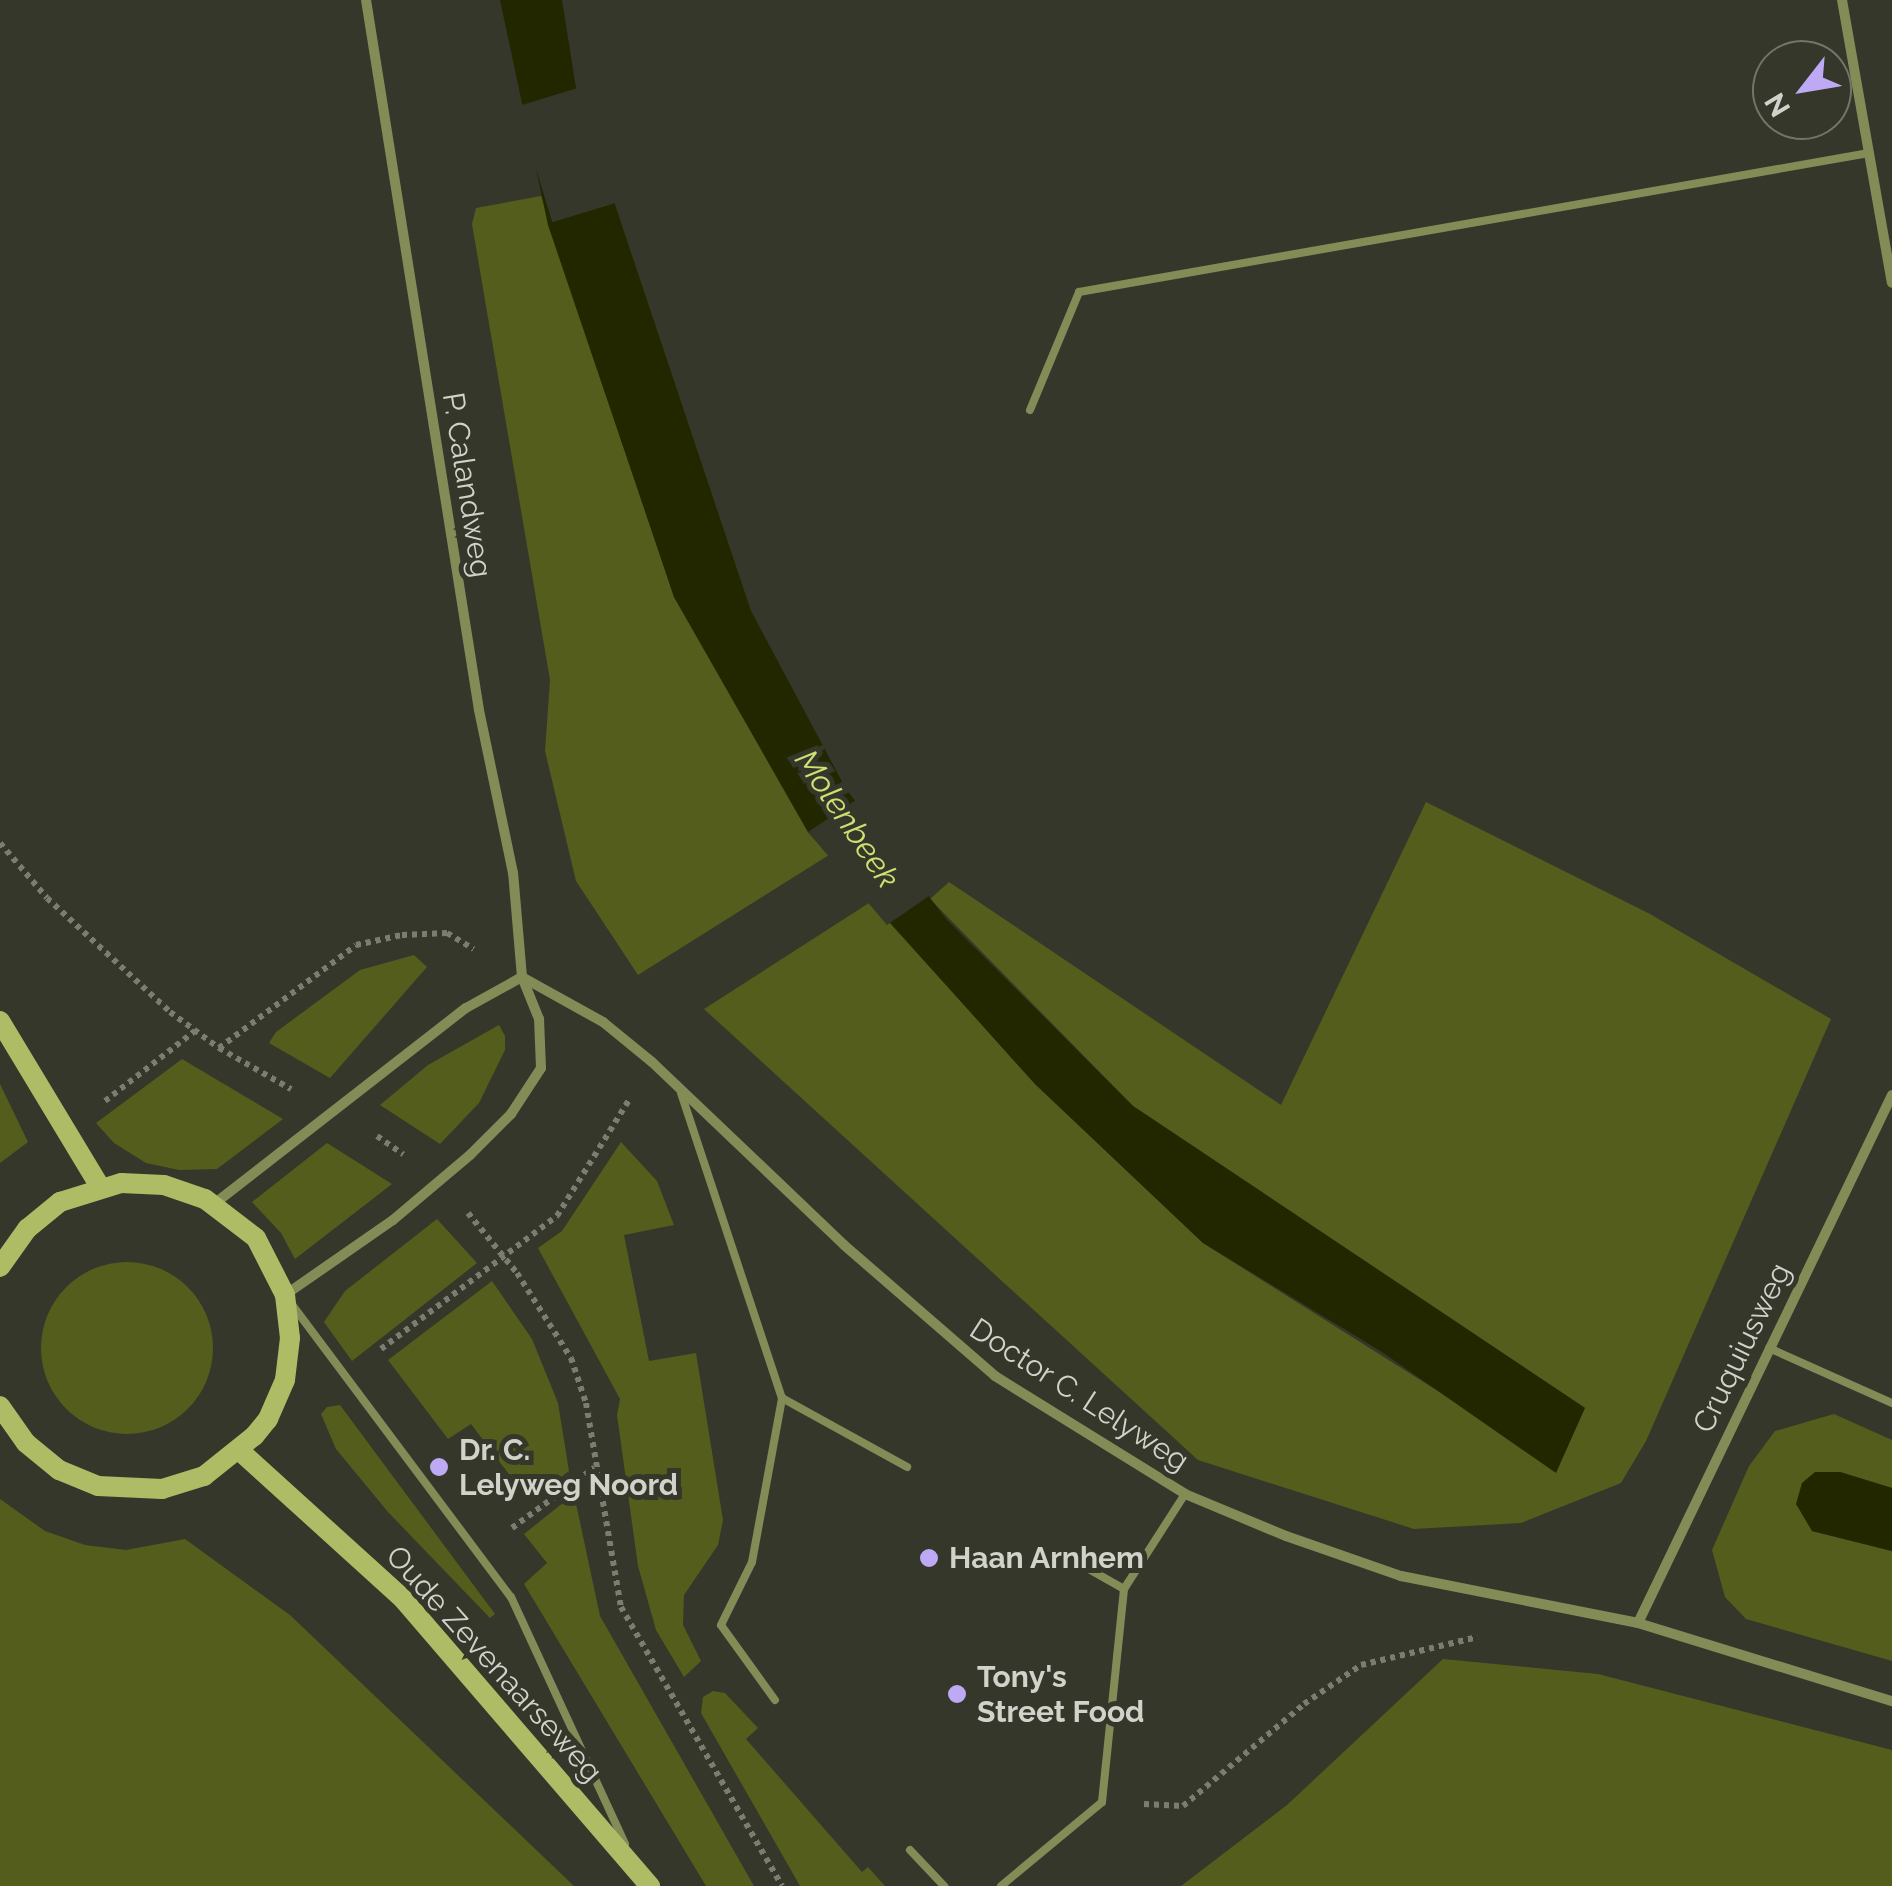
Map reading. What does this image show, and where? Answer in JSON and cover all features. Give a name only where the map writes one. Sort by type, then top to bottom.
[{"type":"street","name":"P. Calandweg","points":[[285,1295],[393,1220],[440,1181],[511,1114],[541,1068],[539,1020],[522,977],[513,872],[476,691],[366,0]]},
{"type":"street","points":[[1842,0],[1892,283]]},
{"type":"street","name":"Doctor C. Lelyweg","points":[[522,977],[603,1022],[652,1062],[926,1320],[995,1376],[1185,1494],[1400,1576],[1638,1623],[1892,1701]]},
{"type":"street","points":[[214,1204],[329,1110],[466,1008],[522,977]]},
{"type":"street","points":[[0,1021],[100,1187]]},
{"type":"street","name":"Cruquiusweg","points":[[1638,1623],[1892,1095]]},
{"type":"street","points":[[0,1267],[42,1215],[100,1187],[164,1185],[214,1204],[256,1238],[285,1295],[290,1338],[284,1380],[268,1419],[240,1452],[204,1476],[162,1489],[98,1486],[41,1458],[0,1406]]},
{"type":"street","name":"Oude Zevenaarseweg","points":[[240,1452],[403,1599],[644,1879]]},
{"type":"lane","points":[[1030,410],[1079,292],[1869,153]]},
{"type":"lane","points":[[681,1093],[782,1398],[752,1562],[722,1625],[775,1700]]},
{"type":"lane","points":[[285,1295],[512,1597],[644,1879]]},
{"type":"lane","points":[[1769,1348],[1892,1403]]},
{"type":"lane","points":[[782,1398],[907,1467]]},
{"type":"lane","points":[[1001,1886],[1102,1802],[1124,1589],[1185,1494]]},
{"type":"lane","points":[[1064,1555],[1124,1589]]},
{"type":"lane","points":[[910,1850],[944,1886]]},
{"type":"path","points":[[0,843],[46,898],[136,982],[219,1048],[381,1138],[440,1181],[504,1258],[571,1358],[586,1403],[594,1468],[621,1607],[782,1886]]},
{"type":"path","points":[[219,1048],[356,945],[402,935],[447,933],[522,977]]},
{"type":"path","points":[[379,1351],[557,1216],[652,1062]]},
{"type":"path","points":[[509,1530],[594,1468]]},
{"type":"path","points":[[1102,1802],[1184,1806],[1336,1680],[1360,1665],[1474,1641],[1518,1600]]},
{"type":"green space","points":[[541,196],[674,597],[808,832],[829,855],[638,975],[576,881],[545,751],[550,680],[472,224],[476,208]]},
{"type":"green space","points":[[1426,802],[1650,914],[1831,1019],[1646,1441],[1621,1483],[1521,1523],[1414,1529],[1198,1460],[704,1009],[872,901],[1035,1084],[1203,1243],[1460,1405],[1585,1408],[1133,1106],[930,899],[949,882],[1281,1105]]},
{"type":"green space","points":[[414,955],[427,967],[330,1078],[269,1043],[276,1032],[360,970]]},
{"type":"green space","points":[[499,1025],[505,1036],[505,1050],[479,1103],[440,1144],[380,1105],[428,1065]]},
{"type":"green space","points":[[182,1059],[283,1119],[217,1169],[179,1170],[146,1163],[114,1143],[96,1123]]},
{"type":"green space","points":[[0,1084],[28,1142],[0,1163]]},
{"type":"green space","points":[[621,1142],[657,1181],[674,1225],[624,1235],[649,1361],[696,1353],[723,1520],[718,1545],[684,1595],[683,1625],[701,1661],[684,1677],[656,1630],[638,1566],[617,1415],[620,1399],[538,1248],[562,1231]]},
{"type":"green space","points":[[327,1143],[392,1184],[295,1259],[281,1233],[252,1202]]},
{"type":"green space","points":[[437,1219],[477,1263],[352,1361],[324,1322],[345,1291]]},
{"type":"green space","points":[[127,1262],[160,1268],[188,1287],[207,1315],[213,1348],[207,1381],[188,1409],[160,1428],[127,1434],[94,1428],[66,1409],[47,1381],[41,1348],[47,1315],[66,1287],[94,1268]]},
{"type":"green space","points":[[492,1281],[532,1339],[558,1403],[569,1471],[541,1493],[525,1475],[514,1481],[471,1424],[448,1439],[388,1360]]},
{"type":"green space","points":[[340,1405],[495,1614],[490,1618],[388,1512],[336,1449],[321,1414],[327,1407]]},
{"type":"green space","points":[[1834,1414],[1892,1440],[1892,1488],[1840,1472],[1812,1531],[1892,1551],[1892,1661],[1746,1619],[1725,1597],[1712,1550],[1749,1466],[1775,1431]]},
{"type":"green space","points":[[574,1494],[600,1616],[754,1886],[706,1886],[524,1584],[547,1563],[524,1534]]},
{"type":"green space","points":[[0,1499],[45,1531],[85,1545],[126,1550],[185,1539],[290,1615],[574,1886],[0,1886]]},
{"type":"green space","points":[[1443,1659],[1598,1674],[1892,1750],[1892,1886],[1181,1886],[1287,1805]]},
{"type":"green space","points":[[713,1691],[725,1693],[758,1728],[746,1739],[862,1872],[868,1867],[885,1886],[800,1886],[701,1713],[703,1697]]},
{"type":"water","name":"Molenbeek","points":[[500,0],[562,0],[576,88],[751,611],[846,789],[947,920],[1133,1106],[1585,1408],[1556,1473],[1382,1352],[1203,1243],[1035,1084],[808,832],[674,597],[548,225]]},
{"type":"water","points":[[1815,1472],[1840,1472],[1892,1488],[1892,1551],[1812,1531],[1796,1504],[1802,1483]]},
{"type":"pier","points":[[581,87],[616,203],[552,222],[517,107]]},
{"type":"pier","points":[[859,798],[932,894],[887,925],[808,832]]},
{"type":"place","name":"Dr. C. Lelyweg Noord","points":[[439,1467]]},
{"type":"place","name":"Haan Arnhem","points":[[929,1558]]},
{"type":"place","name":"Tony's Street Food","points":[[957,1694]]}]
